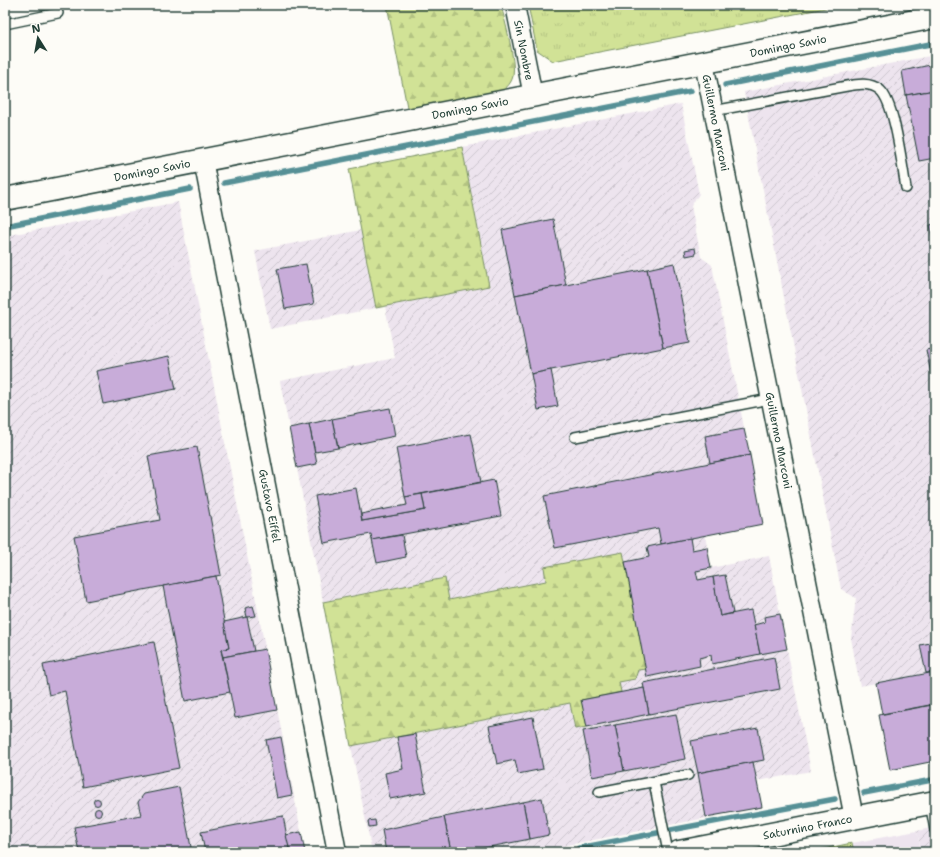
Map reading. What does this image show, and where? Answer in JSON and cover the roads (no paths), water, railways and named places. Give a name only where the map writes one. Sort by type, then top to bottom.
[{"type":"street","name":"Sin Nombre","points":[[515,5],[533,96]]},
{"type":"street","name":"Domingo Savio","points":[[5,199],[935,17]]},
{"type":"street","name":"Guillermo Marconi","points":[[704,63],[854,818]]},
{"type":"street","name":"Gustavo Eiffel","points":[[203,160],[337,852]]},
{"type":"street","name":"Saturnino Franco","points":[[679,852],[932,803]]},
{"type":"lane","points":[[5,24],[58,13]]},
{"type":"lane","points":[[713,111],[847,86],[864,84],[872,86],[879,90],[889,103],[906,188]]},
{"type":"lane","points":[[575,437],[770,399]]},
{"type":"lane","points":[[599,792],[688,775]]},
{"type":"lane","points":[[654,782],[668,852]]},
{"type":"lane","points":[[932,803],[935,830]]},
{"type":"waterway","points":[[725,85],[935,43]]},
{"type":"waterway","points":[[224,183],[691,91]]},
{"type":"waterway","points":[[5,226],[190,189]]},
{"type":"waterway","points":[[864,793],[932,780]]},
{"type":"waterway","points":[[671,830],[835,799]]},
{"type":"waterway","points":[[579,848],[657,833]]}]
